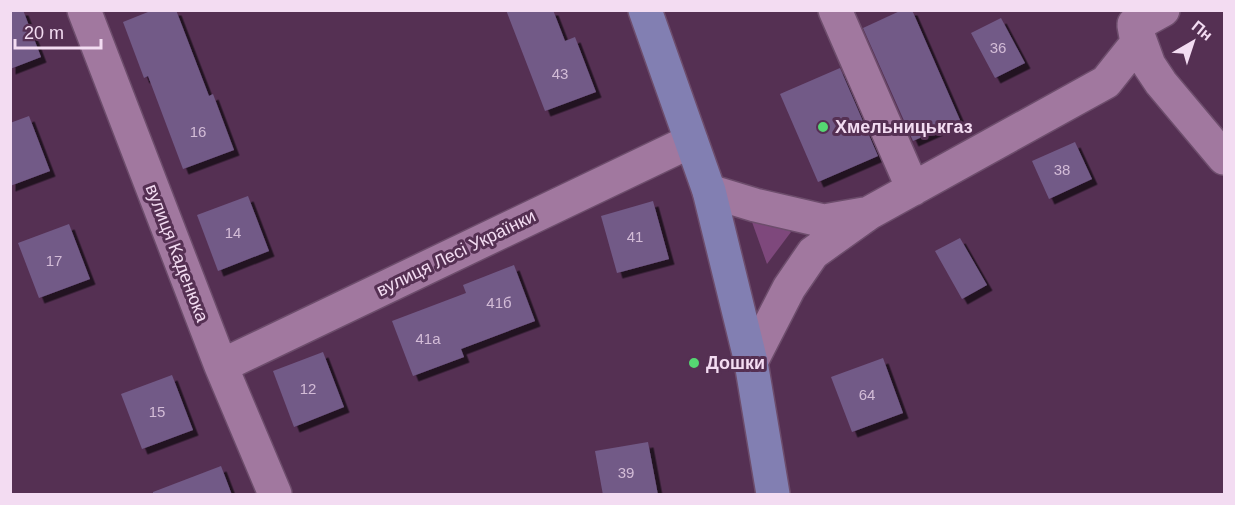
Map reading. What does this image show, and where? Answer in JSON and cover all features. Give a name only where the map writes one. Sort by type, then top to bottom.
[{"type":"main road","points":[[645,10],[709,191],[751,362],[773,495]]},
{"type":"street","name":"вулиця Каденюка","points":[[84,10],[221,366],[275,495]]},
{"type":"street","points":[[835,10],[913,189]]},
{"type":"street","points":[[1134,18],[1163,10]]},
{"type":"street","points":[[751,362],[789,288],[813,253],[869,213],[1106,82],[1137,43],[1134,18]]},
{"type":"street","points":[[1134,18],[1149,65],[1161,83],[1224,158]]},
{"type":"street","name":"вулиця Лесі Українки","points":[[221,366],[691,141]]},
{"type":"street","points":[[709,191],[755,205],[824,221],[869,213]]},
{"type":"shaded area","points":[[752,222],[784,226],[791,232],[767,264]]},
{"type":"building","points":[[10,10],[23,10],[41,57],[10,69]]},
{"type":"building","points":[[153,10],[176,10],[209,96],[213,94],[234,150],[183,169],[148,76],[144,78],[123,22]]},
{"type":"building","points":[[506,10],[553,10],[565,41],[575,37],[596,92],[545,111]]},
{"type":"building","points":[[902,10],[912,10],[960,120],[913,141],[863,28]]},
{"type":"building","points":[[1001,18],[1025,63],[995,78],[971,33]]},
{"type":"building","name":"Хмельницькгаз","points":[[840,68],[878,156],[818,182],[780,94]]},
{"type":"building","points":[[29,116],[50,171],[10,186],[10,123]]},
{"type":"building","points":[[1075,142],[1092,179],[1049,199],[1032,161]]},
{"type":"building","points":[[248,196],[269,251],[218,271],[197,215]]},
{"type":"building","points":[[653,201],[669,259],[617,273],[601,216]]},
{"type":"building","points":[[69,224],[90,279],[39,298],[18,243]]},
{"type":"building","points":[[960,238],[987,285],[962,299],[935,251]]},
{"type":"building","points":[[514,265],[535,321],[461,349],[464,357],[413,376],[392,321],[466,293],[463,285]]},
{"type":"building","points":[[323,352],[344,407],[294,427],[273,371]]},
{"type":"building","points":[[883,358],[903,413],[852,432],[831,377]]},
{"type":"building","points":[[172,375],[193,430],[142,449],[121,394]]},
{"type":"building","points":[[648,442],[658,495],[603,495],[595,451]]},
{"type":"building","points":[[221,466],[232,495],[153,495],[153,492]]},
{"type":"place","name":"Хмельницькгаз","points":[[823,127]]},
{"type":"place","name":"Дошки","points":[[694,363]]}]
